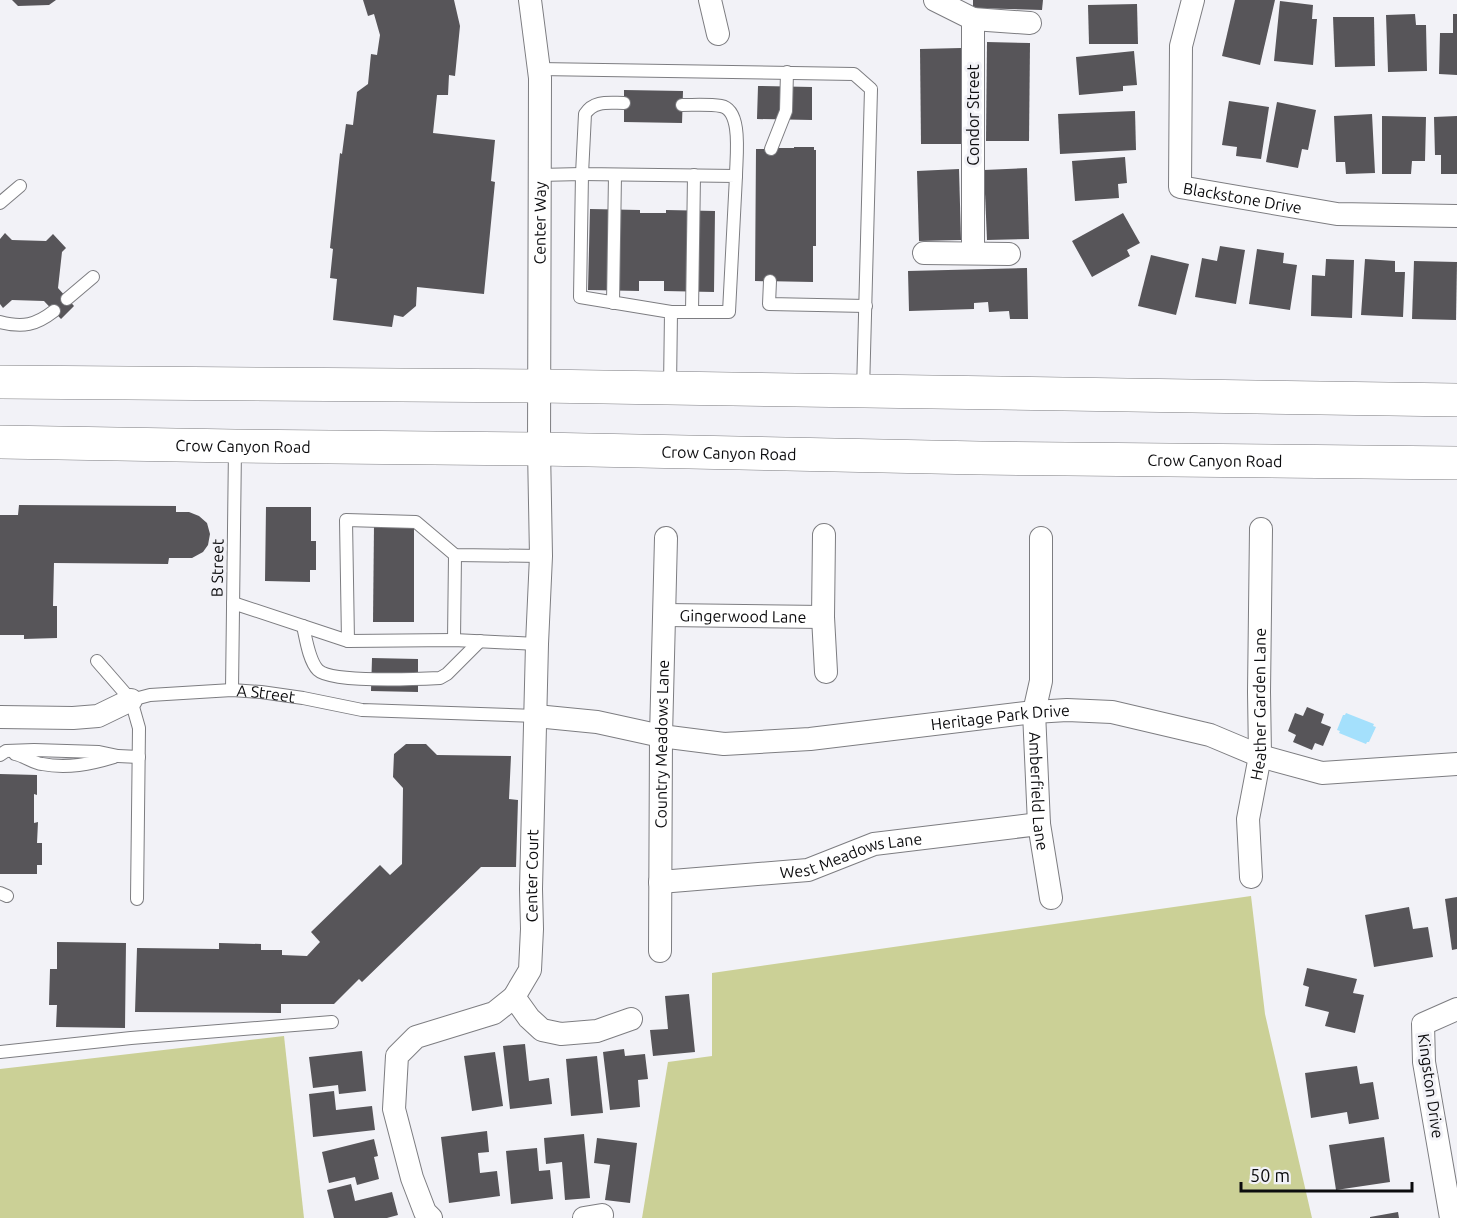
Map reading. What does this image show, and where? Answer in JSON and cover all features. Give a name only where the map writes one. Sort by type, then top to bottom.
[{"type":"main road","points":[[0,382],[539,386],[1457,400]]},
{"type":"main road","name":"Crow Canyon Road","points":[[0,442],[539,448],[980,458],[1457,463]]},
{"type":"street","name":"Center Way","points":[[530,0],[538,69],[539,448]]},
{"type":"street","points":[[710,0],[718,34]]},
{"type":"street","points":[[935,0],[973,19],[1029,23]]},
{"type":"street","name":"Blackstone Drive","points":[[1193,0],[1181,46],[1180,188],[1337,214],[1457,216]]},
{"type":"street","name":"Condor Street","points":[[973,19],[973,253]]},
{"type":"street","points":[[924,253],[1010,254]]},
{"type":"street","name":"Center Court","points":[[431,1218],[425,1212],[412,1178],[394,1109],[397,1056],[416,1037],[494,1013],[514,997],[530,970],[541,556],[539,448]]},
{"type":"street","name":"Heather Garden Lane","points":[[1251,877],[1248,819],[1260,756],[1261,529]]},
{"type":"street","points":[[824,535],[823,617],[826,672]]},
{"type":"street","name":"Country Meadows Lane","points":[[660,951],[661,736],[666,538]]},
{"type":"street","name":"Amberfield Lane","points":[[1041,538],[1041,681],[1034,712],[1039,824],[1051,898]]},
{"type":"street","name":"Gingerwood Lane","points":[[665,615],[823,617]]},
{"type":"street","name":"A Street","points":[[0,717],[98,716],[131,700]]},
{"type":"street","name":"Heritage Park Drive","points":[[536,716],[597,722],[661,736],[724,744],[800,739],[1034,712],[1112,711],[1210,735],[1260,756],[1322,773],[1457,764]]},
{"type":"street","name":"West Meadows Lane","points":[[660,882],[808,870],[874,844],[1039,824]]},
{"type":"street","points":[[514,997],[529,1018],[542,1030],[561,1034],[597,1031],[631,1019]]},
{"type":"street","name":"Kingston Drive","points":[[1451,1218],[1424,1062],[1423,1024],[1457,1009]]},
{"type":"lane","points":[[538,69],[854,74],[872,89],[863,391]]},
{"type":"lane","points":[[771,149],[786,111],[788,72]]},
{"type":"lane","points":[[624,103],[600,103],[589,108],[585,114],[580,297],[670,312],[729,312],[736,176],[735,119],[730,110],[723,106],[682,105]]},
{"type":"lane","points":[[539,175],[736,176]]},
{"type":"lane","points":[[613,303],[615,175]]},
{"type":"lane","points":[[692,312],[694,175]]},
{"type":"lane","points":[[0,203],[20,186]]},
{"type":"lane","points":[[67,299],[93,277]]},
{"type":"lane","points":[[770,281],[769,304],[866,306]]},
{"type":"lane","points":[[0,322],[29,325],[37,323],[54,311]]},
{"type":"lane","points":[[670,312],[670,388]]},
{"type":"lane","name":"B Street","points":[[232,690],[235,446]]},
{"type":"lane","points":[[348,640],[346,520],[416,522],[455,555],[541,556]]},
{"type":"lane","points":[[454,640],[455,555]]},
{"type":"lane","points":[[233,603],[348,640],[454,640],[537,644]]},
{"type":"lane","points":[[303,626],[310,655],[318,670],[326,675],[345,678],[440,678],[447,674],[480,641]]},
{"type":"lane","points":[[97,661],[131,700],[139,728],[136,899]]},
{"type":"lane","name":"A Street","points":[[131,700],[150,694],[232,690],[303,698],[362,710],[536,716]]},
{"type":"lane","points":[[3,753],[24,756],[40,764],[70,767],[118,756],[139,757]]},
{"type":"lane","points":[[0,1052],[131,1038],[332,1022]]},
{"type":"green space","points":[[1251,896],[1265,1014],[1312,1218],[642,1218],[668,1062],[712,1056],[712,973]]},
{"type":"green space","points":[[284,1036],[304,1218],[0,1218],[0,1069]]},
{"type":"water","points":[[1346,713],[1374,724],[1373,726],[1376,727],[1369,742],[1366,744],[1339,733],[1340,731],[1337,730]]},
{"type":"building","points":[[12,0],[56,0],[49,5],[18,6]]},
{"type":"building","points":[[363,0],[454,0],[460,26],[455,76],[449,75],[448,95],[437,95],[433,133],[495,140],[491,181],[495,182],[484,294],[417,287],[416,306],[403,317],[394,315],[392,327],[333,320],[337,279],[330,278],[333,249],[330,248],[340,153],[342,154],[346,124],[353,125],[357,92],[368,84],[371,54],[377,55],[380,35],[374,14],[368,16]]},
{"type":"building","points":[[973,0],[1043,0],[1042,10],[973,8]]},
{"type":"building","points":[[1235,0],[1275,0],[1260,65],[1222,56]]},
{"type":"building","points":[[1280,1],[1313,5],[1312,19],[1317,19],[1313,65],[1274,61]]},
{"type":"building","points":[[1137,4],[1138,44],[1089,44],[1088,5]]},
{"type":"building","points":[[1415,14],[1416,25],[1426,25],[1427,71],[1388,72],[1386,15]]},
{"type":"building","points":[[1453,14],[1457,14],[1457,75],[1439,74],[1440,33],[1453,33]]},
{"type":"building","points":[[1333,17],[1374,17],[1375,66],[1335,67]]},
{"type":"building","points":[[987,42],[1030,43],[1029,141],[986,141]]},
{"type":"building","points":[[961,48],[962,144],[921,144],[920,49]]},
{"type":"building","points":[[1134,51],[1137,85],[1123,86],[1123,91],[1079,95],[1076,57]]},
{"type":"building","points":[[758,86],[812,87],[812,120],[757,119]]},
{"type":"building","points":[[624,90],[683,91],[682,123],[624,122]]},
{"type":"building","points":[[1229,101],[1269,107],[1261,159],[1236,156],[1237,147],[1222,145]]},
{"type":"building","points":[[1277,102],[1316,110],[1308,150],[1302,149],[1298,168],[1266,162]]},
{"type":"building","points":[[1135,111],[1136,150],[1060,154],[1058,114]]},
{"type":"building","points":[[1372,114],[1375,173],[1346,174],[1345,162],[1336,162],[1334,116]]},
{"type":"building","points":[[1382,116],[1426,117],[1425,161],[1412,161],[1411,174],[1382,174]]},
{"type":"building","points":[[1457,116],[1457,174],[1441,174],[1441,155],[1435,155],[1434,117]]},
{"type":"building","points":[[814,147],[816,150],[816,246],[813,246],[813,282],[755,281],[756,149]]},
{"type":"building","points":[[1125,157],[1127,183],[1118,184],[1119,198],[1075,201],[1072,161]]},
{"type":"building","points":[[1027,168],[1029,239],[987,240],[984,170]]},
{"type":"building","points":[[959,169],[961,240],[919,241],[917,171]]},
{"type":"building","points":[[590,209],[640,210],[640,213],[666,213],[666,210],[715,211],[714,292],[664,291],[664,281],[639,281],[639,291],[588,290]]},
{"type":"building","points":[[1123,213],[1140,243],[1127,250],[1130,256],[1092,277],[1072,241]]},
{"type":"building","points":[[5,233],[12,240],[46,241],[53,234],[66,248],[62,252],[58,288],[74,306],[61,319],[44,301],[12,300],[3,308],[0,304],[0,239]]},
{"type":"building","points":[[1220,246],[1245,250],[1236,304],[1195,297],[1202,258],[1217,261]]},
{"type":"building","points":[[1257,249],[1284,253],[1283,263],[1297,265],[1290,310],[1249,304]]},
{"type":"building","points":[[1151,255],[1189,264],[1176,315],[1138,306]]},
{"type":"building","points":[[1326,259],[1354,260],[1352,318],[1311,316],[1312,275],[1325,276]]},
{"type":"building","points":[[1365,259],[1395,261],[1395,272],[1405,272],[1403,317],[1361,315]]},
{"type":"building","points":[[1414,261],[1457,262],[1456,320],[1412,319]]},
{"type":"building","points":[[1027,268],[1028,319],[1010,319],[1009,311],[989,312],[988,302],[974,303],[974,309],[909,311],[908,271]]},
{"type":"building","points":[[19,505],[176,506],[176,512],[189,512],[199,516],[207,523],[210,534],[208,545],[203,552],[192,558],[169,558],[168,564],[54,563],[53,606],[57,606],[57,638],[24,639],[24,635],[0,635],[0,515],[18,515]]},
{"type":"building","points":[[266,507],[311,507],[311,541],[316,541],[316,570],[310,570],[310,582],[265,581]]},
{"type":"building","points":[[374,525],[414,526],[414,622],[373,622]]},
{"type":"building","points":[[372,658],[418,659],[418,692],[371,691]]},
{"type":"building","points":[[1307,707],[1324,714],[1321,723],[1331,727],[1323,746],[1315,743],[1312,750],[1293,742],[1296,735],[1288,731],[1295,713],[1303,716]]},
{"type":"building","points":[[406,744],[426,744],[437,755],[511,756],[509,799],[518,800],[516,867],[481,867],[362,982],[359,979],[334,1004],[281,1004],[281,1013],[135,1012],[137,948],[219,949],[219,943],[261,944],[261,950],[282,950],[282,955],[307,956],[320,942],[311,932],[380,865],[390,875],[402,864],[403,788],[393,777],[394,754]]},
{"type":"building","points":[[0,774],[37,775],[37,795],[34,794],[34,823],[38,822],[37,843],[42,843],[42,865],[37,865],[37,874],[0,874]]},
{"type":"building","points":[[1457,897],[1457,949],[1452,950],[1445,899]]},
{"type":"building","points":[[1409,907],[1413,929],[1428,927],[1433,957],[1374,967],[1365,915]]},
{"type":"building","points":[[57,942],[126,943],[125,1028],[56,1027],[57,1005],[49,1005],[50,969],[57,969]]},
{"type":"building","points":[[1307,968],[1357,979],[1353,993],[1364,995],[1355,1033],[1325,1026],[1329,1012],[1305,1006],[1309,987],[1303,985]]},
{"type":"building","points":[[689,994],[695,1052],[653,1056],[650,1030],[668,1029],[665,996]]},
{"type":"building","points":[[525,1044],[529,1081],[549,1078],[552,1104],[510,1109],[503,1046]]},
{"type":"building","points":[[624,1049],[625,1056],[645,1054],[648,1079],[638,1080],[640,1107],[610,1110],[603,1052]]},
{"type":"building","points":[[362,1051],[366,1091],[339,1094],[338,1085],[313,1088],[309,1057]]},
{"type":"building","points":[[495,1052],[503,1106],[472,1111],[464,1056]]},
{"type":"building","points":[[597,1056],[603,1113],[571,1116],[566,1059]]},
{"type":"building","points":[[1357,1066],[1360,1084],[1373,1082],[1379,1119],[1349,1124],[1347,1112],[1311,1118],[1305,1073]]},
{"type":"building","points":[[334,1091],[336,1110],[372,1106],[375,1130],[313,1137],[309,1094]]},
{"type":"building","points":[[487,1131],[489,1152],[478,1153],[480,1173],[497,1171],[500,1196],[449,1203],[441,1137]]},
{"type":"building","points":[[584,1134],[590,1198],[565,1200],[562,1162],[546,1164],[544,1138]]},
{"type":"building","points":[[1384,1137],[1390,1182],[1336,1190],[1329,1145]]},
{"type":"building","points":[[597,1138],[637,1143],[630,1203],[605,1200],[610,1165],[594,1163]]},
{"type":"building","points":[[374,1139],[378,1156],[374,1157],[379,1179],[357,1185],[355,1177],[329,1183],[322,1152]]},
{"type":"building","points":[[537,1148],[539,1171],[550,1170],[553,1199],[511,1204],[506,1151]]},
{"type":"building","points":[[351,1184],[355,1201],[392,1192],[398,1215],[387,1218],[334,1218],[327,1190]]},
{"type":"building","points":[[1398,1212],[1399,1218],[1370,1218],[1370,1217]]}]
